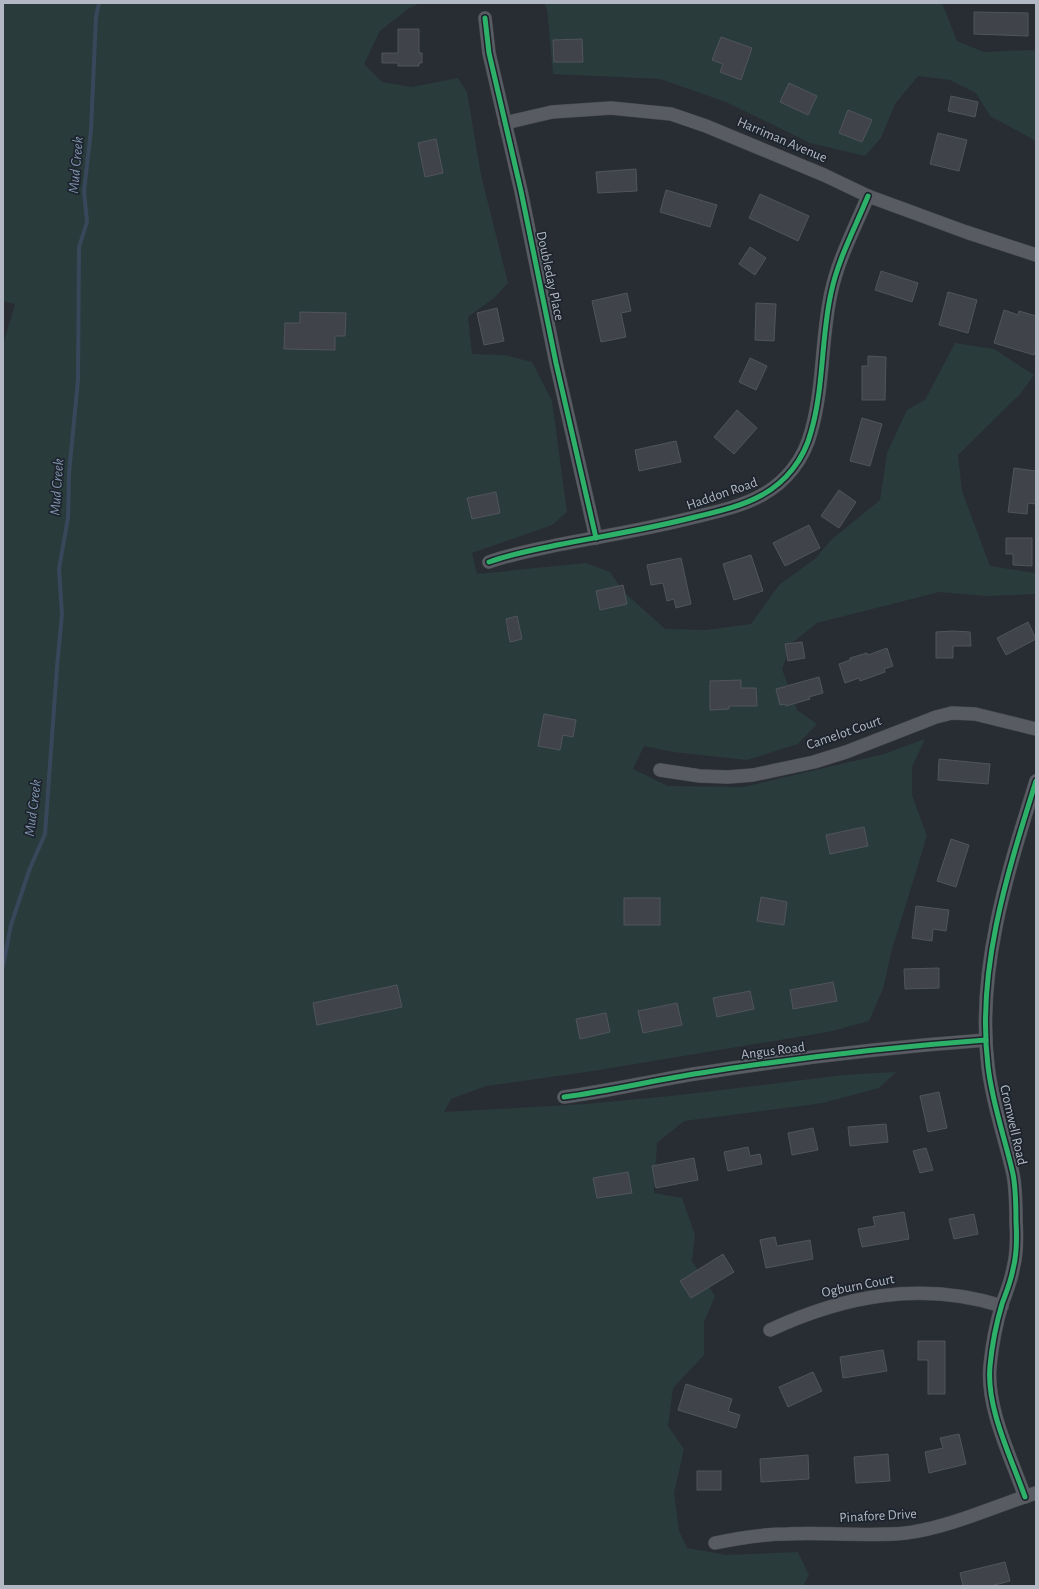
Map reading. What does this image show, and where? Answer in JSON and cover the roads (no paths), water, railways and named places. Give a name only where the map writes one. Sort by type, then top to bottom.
[{"type":"street","name":"Doubleday Place","points":[[485,18],[489,53],[521,191],[556,363],[596,538]]},
{"type":"street","name":"Harriman Avenue","points":[[505,123],[552,112],[611,108],[671,114],[706,126],[824,175],[868,196],[966,232],[1036,255]]},
{"type":"street","name":"Haddon Road","points":[[489,562],[526,551],[668,524],[733,506],[761,495],[787,476],[803,455],[811,433],[816,407],[827,317],[836,274],[868,196]]},
{"type":"street","name":"Camelot Court","points":[[660,770],[700,776],[721,777],[753,775],[814,762],[846,752],[936,717],[952,713],[975,714],[1036,729]]},
{"type":"street","name":"Cromwell Road","points":[[1031,1495],[997,1418],[990,1379],[992,1348],[1002,1306],[1013,1271],[1016,1253],[1016,1199],[1013,1175],[988,1067],[986,1009],[995,931],[1016,847],[1036,781]]},
{"type":"street","name":"Angus Road","points":[[564,1097],[700,1073],[782,1061],[931,1044],[986,1040]]},
{"type":"street","name":"Ogburn Court","points":[[770,1330],[817,1310],[879,1295],[895,1293],[950,1294],[979,1299],[1002,1306]]},
{"type":"street","name":"Pinafore Drive","points":[[715,1543],[735,1538],[786,1534],[906,1533],[925,1530],[949,1523],[1031,1495]]},
{"type":"waterway","name":"Mud Creek","points":[[3,966],[11,925],[30,868],[45,834],[62,614],[59,569],[68,518],[69,473],[78,380],[79,247],[87,222],[84,191],[91,130],[96,17],[99,3]]}]
